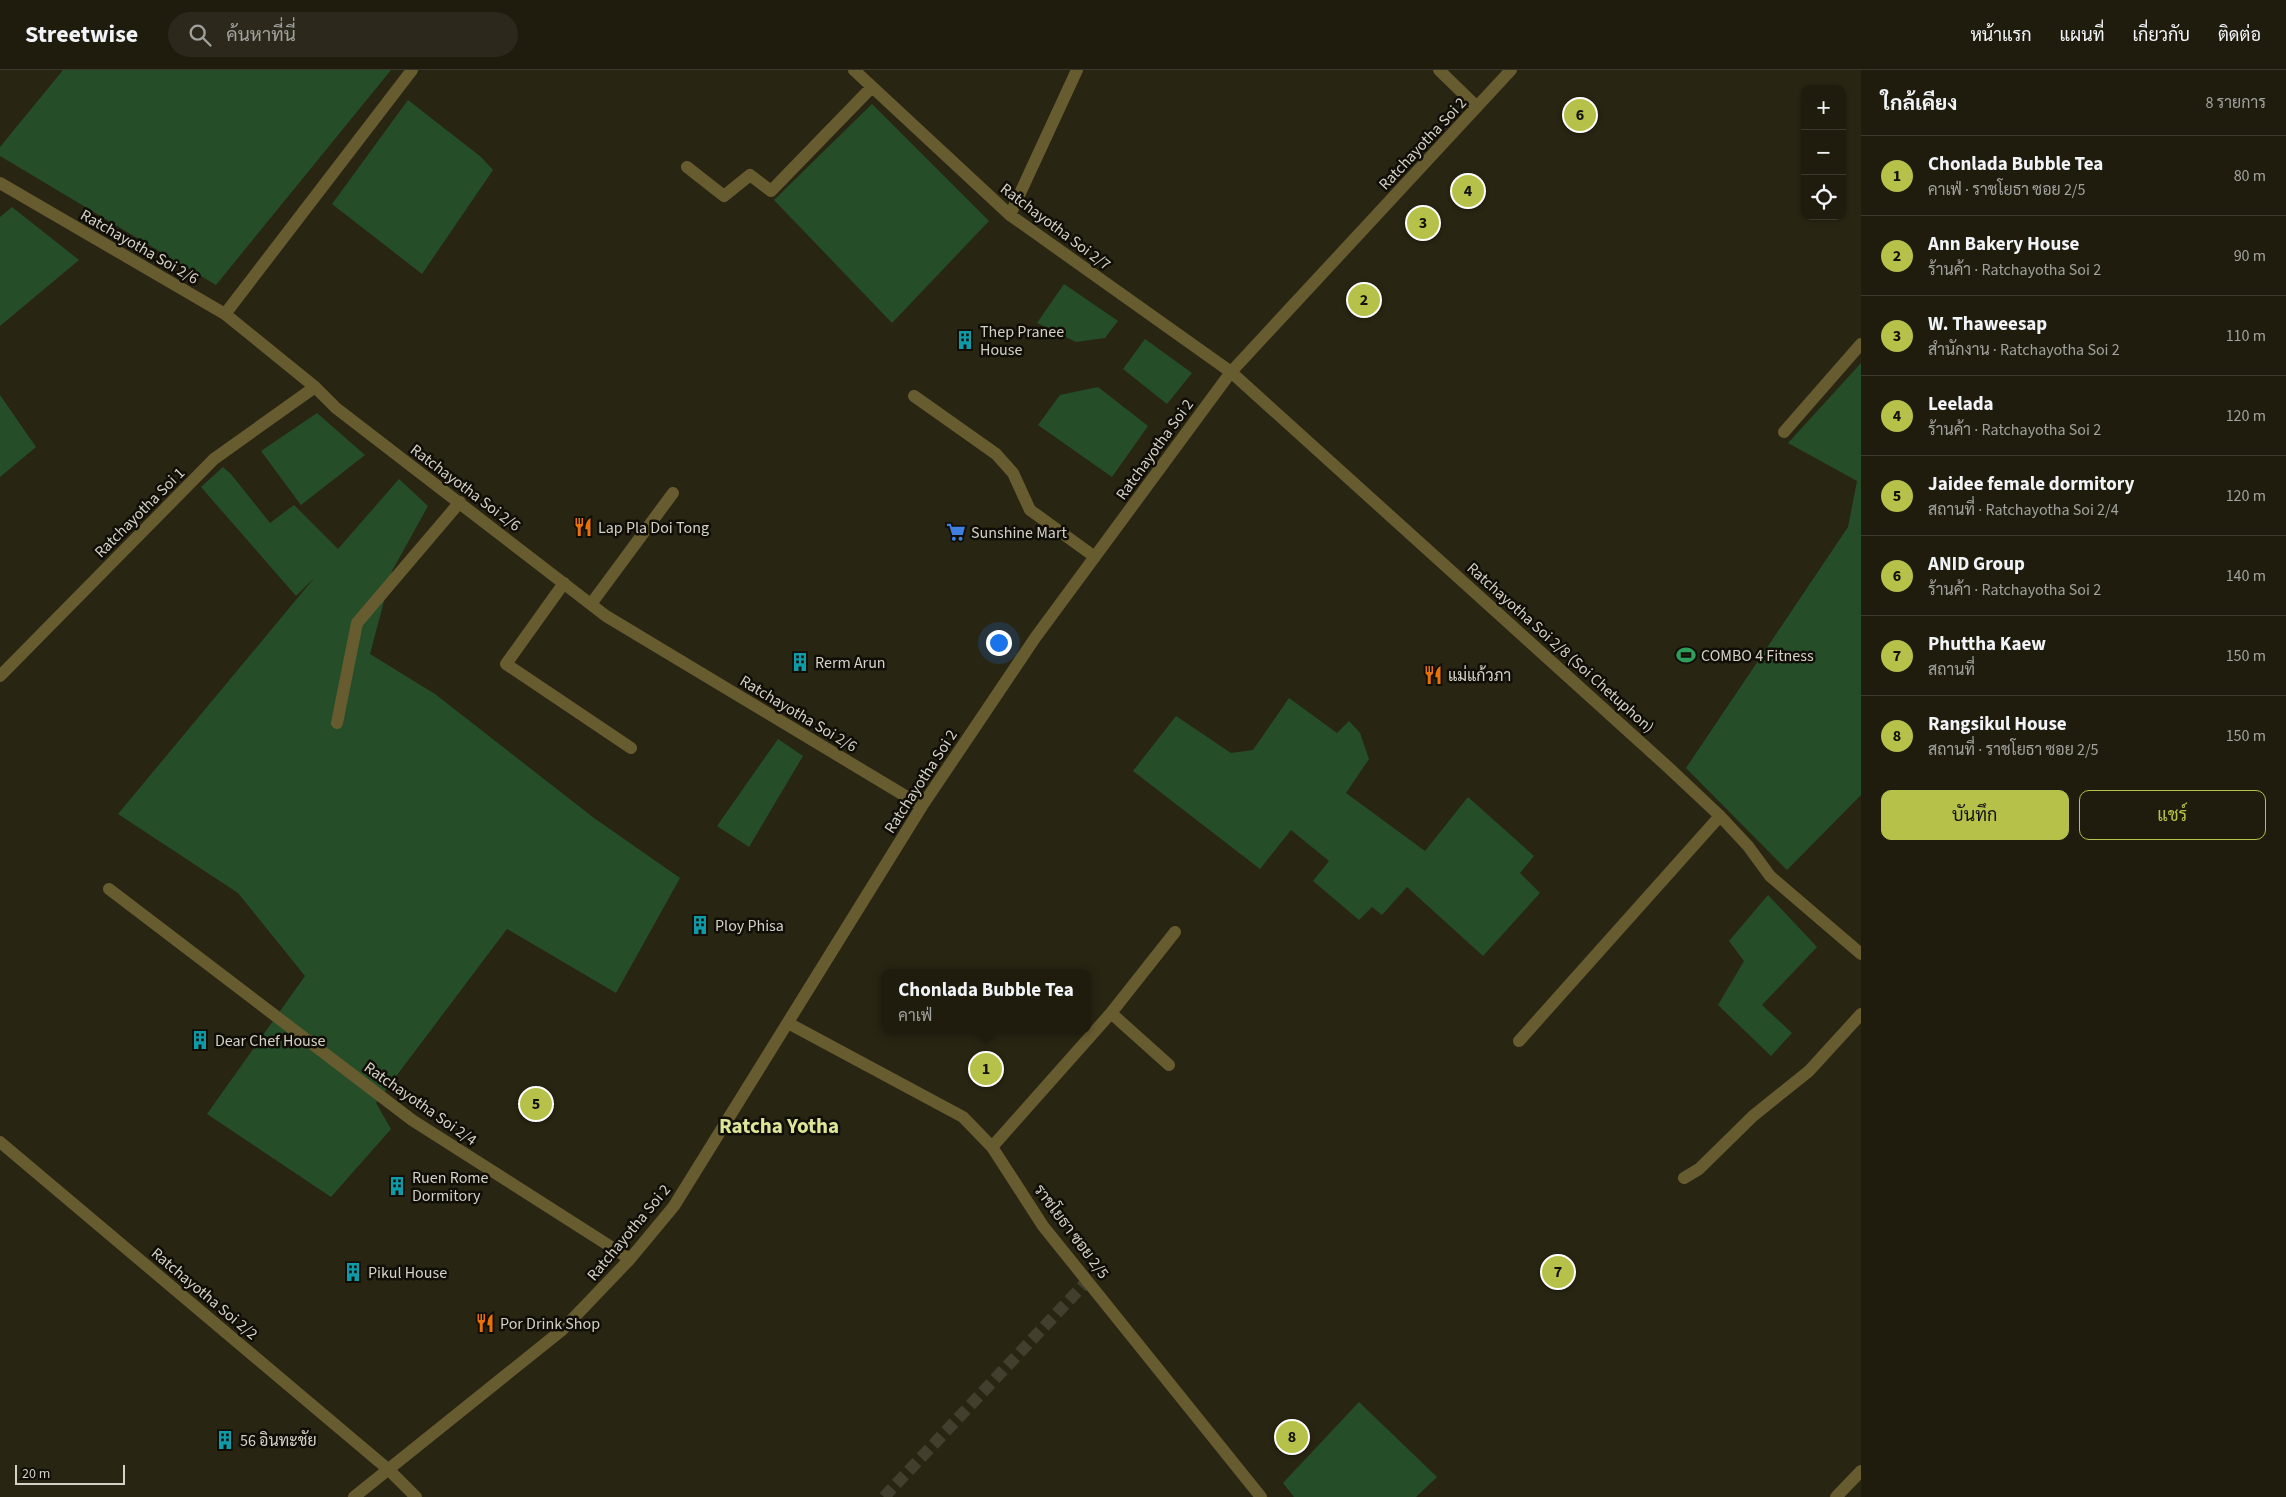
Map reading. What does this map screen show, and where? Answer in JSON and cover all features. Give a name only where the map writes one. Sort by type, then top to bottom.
[{"type":"street","points":[[225,314],[412,70]]},
{"type":"street","name":"Ratchayotha Soi 2/7","points":[[854,70],[1010,216],[1231,372]]},
{"type":"street","points":[[1010,216],[1077,70]]},
{"type":"street","points":[[1439,70],[1477,108]]},
{"type":"street","name":"Ratchayotha Soi 2","points":[[354,1497],[562,1330],[630,1259],[674,1206],[922,806],[1035,638],[1231,372],[1511,70]]},
{"type":"street","points":[[687,167],[724,196],[750,175],[771,191],[872,87]]},
{"type":"street","name":"Ratchayotha Soi 2/6","points":[[2,187],[225,314],[315,387],[336,408],[606,616],[922,806]]},
{"type":"street","points":[[1784,432],[1861,344]]},
{"type":"street","name":"Ratchayotha Soi 2/8 (Soi Chetuphon)","points":[[1231,372],[1576,682],[1720,816],[1748,846],[1770,876],[1861,954]]},
{"type":"street","name":"Ratchayotha Soi 1","points":[[0,676],[214,459],[315,387]]},
{"type":"street","points":[[914,396],[996,454],[1014,473],[1030,510],[1095,557]]},
{"type":"street","points":[[591,604],[673,493]]},
{"type":"street","points":[[337,723],[357,623],[460,502]]},
{"type":"street","points":[[564,583],[506,664],[631,748]]},
{"type":"street","points":[[1520,1041],[1720,816]]},
{"type":"street","name":"Ratchayotha Soi 2/4","points":[[109,889],[412,1120],[630,1259]]},
{"type":"street","points":[[992,1147],[1111,1013],[1175,932]]},
{"type":"street","points":[[1111,1013],[1169,1065]]},
{"type":"street","points":[[1684,1178],[1699,1169],[1754,1116],[1809,1071],[1861,1014]]},
{"type":"street","name":"ราชโยธา ซอย 2/5","points":[[788,1023],[962,1117],[992,1147],[1043,1226],[1261,1497]]},
{"type":"street","name":"Ratchayotha Soi 2/2","points":[[0,1142],[389,1470],[416,1497]]},
{"type":"street","points":[[1836,1497],[1861,1471]]},
{"type":"green space","points":[[63,70],[391,70],[216,285],[0,156],[0,147]]},
{"type":"green space","points":[[408,100],[481,157],[493,170],[422,274],[332,204]]},
{"type":"green space","points":[[872,104],[989,221],[892,323],[774,200]]},
{"type":"green space","points":[[12,207],[79,260],[0,326],[0,217]]},
{"type":"green space","points":[[1064,284],[1118,321],[1105,338],[1076,342],[1037,323]]},
{"type":"green space","points":[[1145,339],[1192,373],[1167,404],[1123,369]]},
{"type":"green space","points":[[1861,363],[1861,795],[1787,870],[1686,768],[1848,527],[1857,481],[1788,443]]},
{"type":"green space","points":[[1098,387],[1148,426],[1112,477],[1038,425],[1060,395]]},
{"type":"green space","points":[[0,395],[36,447],[0,477]]},
{"type":"green space","points":[[317,413],[365,455],[301,505],[261,451]]},
{"type":"green space","points":[[223,467],[231,474],[270,523],[294,505],[338,549],[399,479],[428,506],[392,571],[370,654],[435,694],[594,818],[680,878],[616,993],[507,929],[376,1103],[391,1129],[331,1197],[207,1114],[305,976],[238,893],[118,814],[315,577],[296,596],[201,487]]},
{"type":"green space","points":[[1289,698],[1337,733],[1349,721],[1360,733],[1369,759],[1346,793],[1425,851],[1468,797],[1534,856],[1520,873],[1540,893],[1483,956],[1407,887],[1382,915],[1372,907],[1359,920],[1313,881],[1329,861],[1291,830],[1260,869],[1133,771],[1176,716],[1231,753],[1253,750]]},
{"type":"green space","points":[[778,739],[803,756],[749,847],[717,826]]},
{"type":"green space","points":[[1768,895],[1817,947],[1762,1005],[1792,1033],[1771,1056],[1718,1005],[1744,961],[1729,941]]},
{"type":"green space","points":[[1359,1402],[1437,1477],[1416,1497],[1294,1497],[1283,1483]]},
{"type":"tunnel","points":[[884,1497],[1088,1280]]},
{"type":"place","name":"ANID Group","points":[[1580,115]]},
{"type":"place","name":"Leelada","points":[[1468,191]]},
{"type":"place","name":"W. Thaweesap","points":[[1423,223]]},
{"type":"place","name":"Ann Bakery House","points":[[1364,300]]},
{"type":"place","name":"Thep Pranee House","points":[[965,340]]},
{"type":"place","name":"Lap Pla Doi Tong","points":[[583,527]]},
{"type":"place","name":"Sunshine Mart","points":[[956,532]]},
{"type":"place","name":"COMBO 4 Fitness","points":[[1686,655]]},
{"type":"place","name":"Rerm Arun","points":[[800,662]]},
{"type":"place","name":"แม่แก้วภา","points":[[1433,675]]},
{"type":"place","name":"Ploy Phisa","points":[[700,925]]},
{"type":"place","name":"Dear Chef House","points":[[200,1040]]},
{"type":"place","name":"Chonlada Bubble Tea","points":[[986,1069]]},
{"type":"place","name":"Jaidee female dormitory","points":[[536,1104]]},
{"type":"place","name":"Ruen Rome Dormitory","points":[[397,1186]]},
{"type":"place","name":"Pikul House","points":[[353,1272]]},
{"type":"place","name":"Phuttha Kaew","points":[[1558,1272]]},
{"type":"place","name":"Por Drink Shop","points":[[485,1323]]},
{"type":"place","name":"Rangsikul House","points":[[1292,1437]]},
{"type":"place","name":"56 อินทะชัย","points":[[225,1440]]},
{"type":"district","name":"Ratcha Yotha","points":[[779,1126]]}]
